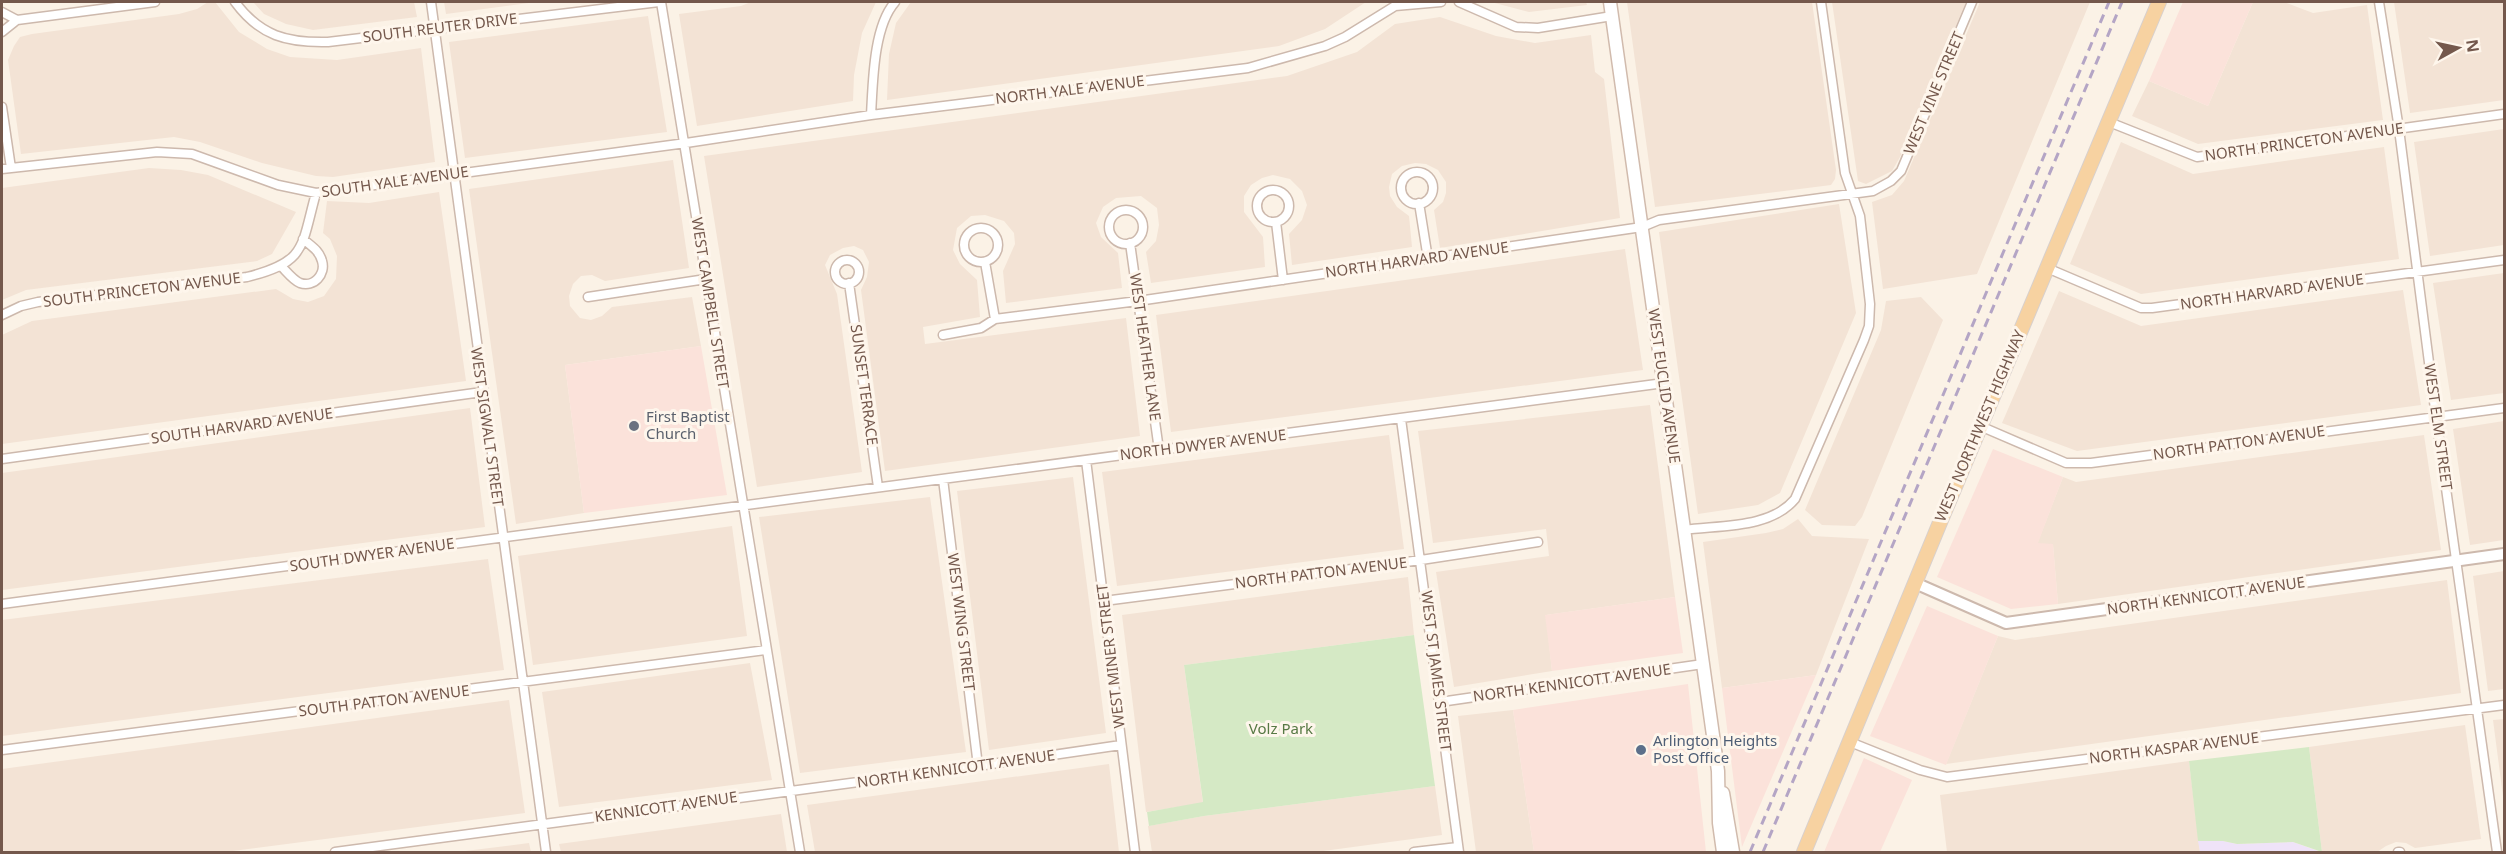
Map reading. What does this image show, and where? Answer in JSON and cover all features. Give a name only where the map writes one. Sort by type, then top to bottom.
[{"type":"main road","name":"WEST EUCLID AVENUE","points":[[1610,2],[1718,771],[1728,811],[1734,852]]},
{"type":"main road","name":"WEST NORTHWEST HIGHWAY","points":[[1804,852],[2159,2]]},
{"type":"main road","name":"WEST EUCLID AVENUE","points":[[1718,771],[1719,823],[1723,852]]},
{"type":"street","points":[[2,32],[17,20],[155,2]]},
{"type":"street","name":"SOUTH REUTER DRIVE","points":[[235,2],[255,24],[278,38],[301,42],[328,42],[660,2]]},
{"type":"street","name":"WEST SIGWALT STREET","points":[[431,2],[546,852]]},
{"type":"street","name":"WEST CAMPBELL STREET","points":[[660,2],[686,143],[742,505],[800,852]]},
{"type":"street","points":[[871,115],[877,52],[889,8],[895,2]]},
{"type":"street","name":"NORTH YALE AVENUE","points":[[686,143],[871,115],[1248,68],[1325,46],[1346,37],[1396,4],[1441,2]]},
{"type":"street","points":[[1459,2],[1516,27],[1538,28],[1612,16]]},
{"type":"street","points":[[1684,530],[1764,520],[1789,506],[1795,499],[1869,326],[1870,304],[1861,228],[1845,173],[1821,2]]},
{"type":"street","name":"WEST VINE STREET","points":[[1891,181],[1901,171],[1972,2]]},
{"type":"street","name":"WEST ELM STREET","points":[[2379,2],[2399,129],[2496,852]]},
{"type":"street","points":[[2,12],[17,20]]},
{"type":"street","points":[[2,106],[6,169]]},
{"type":"street","name":"NORTH PRINCETON AVENUE","points":[[2109,122],[2197,157],[2505,114]]},
{"type":"street","name":"SOUTH YALE AVENUE","points":[[6,169],[157,152],[192,154],[278,185],[316,193],[686,143]]},
{"type":"street","name":"NORTH HARVARD AVENUE","points":[[943,335],[981,328],[995,319],[1138,301],[1642,227],[1659,220],[1852,194],[1873,190],[1891,181]]},
{"type":"street","points":[[303,239],[317,250],[323,263],[321,275],[313,282],[304,284],[297,282],[282,267],[293,259],[303,239],[316,193]]},
{"type":"street","points":[[1419,203],[1428,259]]},
{"type":"street","points":[[1131,210],[1143,222],[1144,227],[1140,237],[1130,243],[1120,243],[1110,232],[1112,217],[1120,211],[1131,210]]},
{"type":"street","points":[[1276,222],[1283,280]]},
{"type":"street","points":[[980,227],[990,230],[997,239],[998,245],[995,255],[985,262],[969,258],[964,248],[969,232],[980,227]]},
{"type":"street","name":"WEST HEATHER LANE","points":[[1130,243],[1159,450]]},
{"type":"street","name":"NORTH HARVARD AVENUE","points":[[2047,268],[2141,308],[2152,308],[2505,260]]},
{"type":"street","points":[[985,262],[995,319]]},
{"type":"street","name":"SOUTH PRINCETON AVENUE","points":[[2,315],[21,306],[38,302],[247,277],[282,267]]},
{"type":"street","points":[[588,297],[706,279]]},
{"type":"street","name":"SUNSET TERRACE","points":[[849,283],[878,487]]},
{"type":"street","name":"NORTH DWYER AVENUE","points":[[742,505],[1664,383]]},
{"type":"street","name":"SOUTH HARVARD AVENUE","points":[[2,459],[482,392]]},
{"type":"street","name":"NORTH PATTON AVENUE","points":[[1980,426],[2066,463],[2091,463],[2505,408]]},
{"type":"street","name":"WEST ST JAMES STREET","points":[[1401,419],[1459,850]]},
{"type":"street","name":"WEST MINER STREET","points":[[1086,460],[1135,852]]},
{"type":"street","name":"WEST WING STREET","points":[[943,479],[978,766]]},
{"type":"street","name":"SOUTH DWYER AVENUE","points":[[2,604],[742,505]]},
{"type":"street","name":"NORTH PATTON AVENUE","points":[[1104,601],[1421,560],[1538,542]]},
{"type":"street","name":"NORTH KENNICOTT AVENUE","points":[[1915,583],[2006,623],[2505,555]]},
{"type":"street","name":"SOUTH PATTON AVENUE","points":[[2,750],[766,650]]},
{"type":"street","name":"NORTH KENNICOTT AVENUE","points":[[1440,702],[1703,664]]},
{"type":"street","name":"NORTH KASPAR AVENUE","points":[[1850,742],[1920,770],[1947,777],[2505,705]]},
{"type":"street","name":"NORTH KENNICOTT AVENUE","points":[[790,792],[1121,745]]},
{"type":"street","name":"KENNICOTT AVENUE","points":[[335,852],[790,792]]},
{"type":"street","points":[[1414,852],[1459,850]]},
{"type":"street","points":[[2496,852],[2505,851]]},
{"type":"shaded area","points":[[208,2],[215,2],[239,32],[267,49],[290,57],[337,60],[421,48],[435,162],[333,177],[316,176],[262,163],[200,142],[174,137],[21,154],[8,60],[20,37],[179,14],[197,9]]},
{"type":"shaded area","points":[[253,2],[414,2],[417,17],[313,30],[286,24],[264,14]]},
{"type":"shaded area","points":[[444,2],[536,2],[446,14]]},
{"type":"shaded area","points":[[751,2],[876,2],[862,33],[854,75],[853,101],[697,126],[679,14],[741,6]]},
{"type":"shaded area","points":[[911,2],[1366,2],[1325,29],[1279,46],[887,100],[889,54],[896,23]]},
{"type":"shaded area","points":[[1491,2],[1586,2],[1587,5],[1529,12]]},
{"type":"shaded area","points":[[1627,2],[1812,2],[1836,170],[1835,179],[1831,185],[1655,207]]},
{"type":"shaded area","points":[[1832,2],[1966,2],[1900,157],[1892,171],[1866,184],[1858,181]]},
{"type":"shaded area","points":[[1980,2],[2090,2],[1977,274],[1883,289],[1872,202],[1892,195],[1904,181]]},
{"type":"shaded area","points":[[2183,2],[2253,2],[2208,106],[2149,81]]},
{"type":"shaded area","points":[[2253,2],[2284,2],[2313,13],[2367,5],[2383,120],[2198,144],[2132,116],[2149,81],[2208,106]]},
{"type":"shaded area","points":[[2394,2],[2504,2],[2504,100],[2410,113]]},
{"type":"shaded area","points":[[648,16],[667,132],[465,158],[449,42]]},
{"type":"shaded area","points":[[1440,17],[1496,36],[1535,43],[1591,35],[1595,72],[1604,79],[1620,218],[1440,248],[1434,210],[1443,202],[1446,182],[1438,170],[1426,164],[1415,163],[1402,166],[1392,174],[1389,187],[1390,196],[1397,207],[1409,216],[1412,247],[1292,265],[1289,234],[1302,220],[1307,205],[1302,191],[1290,179],[1273,175],[1262,178],[1251,185],[1244,196],[1244,212],[1263,237],[1265,267],[1151,283],[1146,252],[1156,241],[1159,225],[1157,208],[1141,196],[1116,198],[1103,207],[1096,223],[1101,237],[1118,253],[1122,288],[1006,303],[1003,271],[1015,244],[1014,233],[1004,221],[985,215],[971,216],[957,228],[953,250],[960,264],[977,280],[980,317],[923,327],[925,344],[1126,318],[1140,436],[885,471],[861,290],[867,277],[869,262],[863,250],[854,246],[843,248],[830,255],[825,265],[837,294],[862,472],[757,487],[704,156],[1287,76],[1357,52],[1395,24]]},
{"type":"shaded area","points":[[2504,129],[2504,245],[2430,256],[2414,142]]},
{"type":"shaded area","points":[[2121,142],[2193,174],[2384,147],[2399,259],[2141,294],[2070,264]]},
{"type":"shaded area","points":[[673,160],[689,268],[605,281],[592,275],[581,276],[573,284],[569,296],[570,306],[580,318],[591,320],[602,316],[612,307],[692,297],[701,346],[565,365],[584,513],[516,524],[469,189]]},
{"type":"shaded area","points":[[149,168],[208,175],[296,212],[272,254],[257,261],[26,290],[2,300],[2,188]]},
{"type":"shaded area","points":[[439,192],[466,381],[2,444],[2,335],[32,321],[276,289],[293,299],[308,302],[324,296],[336,279],[337,256],[330,239],[323,233],[327,201],[369,203]]},
{"type":"shaded area","points":[[1839,204],[1856,313],[1780,493],[1758,505],[1698,514],[1659,232]]},
{"type":"shaded area","points":[[1625,249],[1643,370],[1171,432],[1156,315]]},
{"type":"shaded area","points":[[2504,273],[2504,393],[2451,400],[2433,283]]},
{"type":"shaded area","points":[[2403,290],[2421,405],[2077,451],[2002,423],[2059,291],[2141,326]]},
{"type":"shaded area","points":[[1921,297],[1943,320],[1862,517],[1855,526],[1822,525],[1805,510],[1881,330],[1886,301]]},
{"type":"shaded area","points":[[701,346],[727,495],[584,513],[565,365]]},
{"type":"shaded area","points":[[1650,405],[1675,597],[1546,615],[1552,671],[1454,687],[1436,572],[1549,556],[1546,529],[1433,543],[1418,431]]},
{"type":"shaded area","points":[[470,408],[485,527],[2,590],[2,473]]},
{"type":"shaded area","points":[[2504,421],[2504,540],[2470,545],[2453,429]]},
{"type":"shaded area","points":[[1389,435],[1404,549],[1117,586],[1102,472]]},
{"type":"shaded area","points":[[2424,435],[2441,550],[2058,604],[2053,545],[2037,544],[2063,477],[2076,482]]},
{"type":"shaded area","points":[[1993,449],[2063,477],[2038,543],[2053,544],[2058,604],[2011,609],[1937,577]]},
{"type":"shaded area","points":[[1073,477],[1106,733],[989,750],[957,491]]},
{"type":"shaded area","points":[[930,497],[966,752],[800,773],[759,517]]},
{"type":"shaded area","points":[[1798,519],[1812,536],[1869,539],[1816,675],[1722,688],[1703,542],[1783,529]]},
{"type":"shaded area","points":[[732,526],[747,636],[533,665],[518,556]]},
{"type":"shaded area","points":[[488,559],[504,670],[2,736],[2,620]]},
{"type":"shaded area","points":[[2504,571],[2504,689],[2488,691],[2473,576]]},
{"type":"shaded area","points":[[1408,577],[1414,635],[1184,665],[1203,803],[1146,812],[1122,615]]},
{"type":"shaded area","points":[[2447,580],[2461,693],[1946,764],[1998,636],[2015,640]]},
{"type":"shaded area","points":[[1675,597],[1683,653],[1552,671],[1545,615]]},
{"type":"shaded area","points":[[1927,606],[1998,636],[1946,765],[1870,736]]},
{"type":"shaded area","points":[[750,663],[772,780],[559,807],[542,692]]},
{"type":"shaded area","points":[[1816,675],[1742,847],[1722,688]]},
{"type":"shaded area","points":[[1688,684],[1706,852],[1534,852],[1513,710]]},
{"type":"shaded area","points":[[509,700],[525,813],[225,852],[2,852],[2,769]]},
{"type":"shaded area","points":[[1513,710],[1534,852],[1476,852],[1458,716]]},
{"type":"shaded area","points":[[2504,719],[2504,804],[2493,720]]},
{"type":"shaded area","points":[[2465,725],[2481,839],[2415,848],[2406,843],[2396,842],[2377,852],[2322,852],[2309,747]]},
{"type":"shaded area","points":[[1864,758],[1912,780],[1880,852],[1824,852]]},
{"type":"shaded area","points":[[2189,761],[2200,852],[1947,852],[1940,795]]},
{"type":"shaded area","points":[[1109,764],[1119,852],[815,852],[807,805]]},
{"type":"shaded area","points":[[1435,786],[1442,835],[1316,852],[1152,852],[1148,826],[1204,816]]},
{"type":"shaded area","points":[[781,814],[787,852],[561,852],[559,844]]},
{"type":"shaded area","points":[[2198,841],[2223,841],[2237,844],[2293,842],[2321,852],[2200,852]]},
{"type":"shaded area","points":[[529,843],[531,852],[457,852]]},
{"type":"green space","name":"Volz Park","points":[[1414,635],[1435,786],[1204,816],[1149,826],[1147,812],[1203,802],[1184,665]]},
{"type":"green space","points":[[2309,747],[2322,852],[2293,842],[2237,844],[2223,841],[2198,841],[2189,761]]},
{"type":"railway","points":[[1750,852],[2109,2]]},
{"type":"railway","points":[[1763,852],[2122,2]]},
{"type":"place","name":"First Baptist Church","points":[[634,426]]},
{"type":"place","name":"Arlington Heights Post Office","points":[[1641,750]]}]
